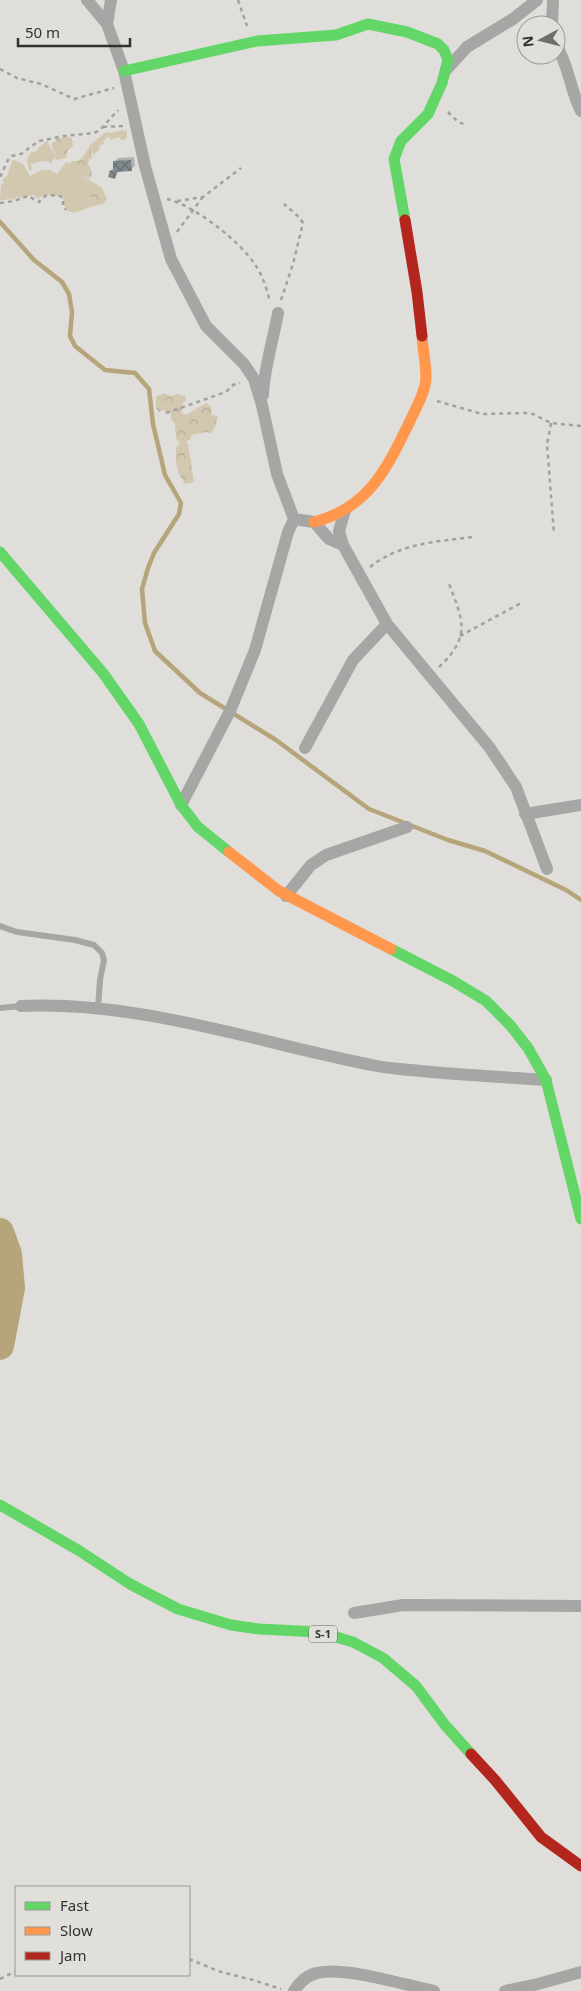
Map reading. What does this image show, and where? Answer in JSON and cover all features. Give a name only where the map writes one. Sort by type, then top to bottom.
[{"type":"street","points":[[87,0],[107,24],[124,71],[152,192],[171,259],[206,326],[244,364],[254,379],[262,405],[277,474],[294,519],[288,532],[255,650],[230,712],[181,805]]},
{"type":"street","points":[[107,24],[111,0]]},
{"type":"street","points":[[446,70],[466,47],[513,19],[537,0]]},
{"type":"street","points":[[552,15],[553,0]]},
{"type":"street","points":[[124,71],[252,42],[335,35],[366,24],[375,24],[435,42],[472,44]]},
{"type":"street","points":[[294,519],[314,522],[330,518],[345,510],[375,485],[394,454],[421,397],[426,379],[423,337],[394,159],[395,150],[402,139],[426,116],[436,99],[448,61],[446,53],[435,42]]},
{"type":"street","points":[[566,65],[574,98],[581,111]]},
{"type":"street","points":[[262,405],[263,378],[277,319]]},
{"type":"street","points":[[345,510],[340,531],[343,545],[387,624],[490,748],[516,787],[547,869]]},
{"type":"street","points":[[314,522],[328,540],[343,545]]},
{"type":"street","points":[[0,552],[104,673],[139,724],[181,805],[198,827],[286,896],[453,981],[486,1001],[510,1025],[528,1048],[546,1080],[581,1219]]},
{"type":"street","points":[[305,748],[353,660],[387,624]]},
{"type":"street","points":[[525,814],[581,805]]},
{"type":"street","points":[[286,896],[310,865],[326,855],[407,827]]},
{"type":"street","points":[[21,1006],[55,1005],[98,1008],[187,1022],[375,1066],[546,1080]]},
{"type":"street","name":"S-1","points":[[0,1505],[78,1550],[130,1584],[178,1609],[231,1625],[259,1629],[319,1632],[353,1642],[383,1658],[416,1686],[445,1725],[542,1836],[581,1866]]},
{"type":"street","points":[[354,1613],[403,1605],[581,1606]]},
{"type":"street","points":[[294,1991],[301,1981],[316,1973],[335,1970],[434,1991]]},
{"type":"street","points":[[506,1991],[581,1972]]},
{"type":"lane","points":[[0,926],[17,932],[75,940],[94,945],[102,953],[104,960],[98,1008]]},
{"type":"lane","points":[[0,1008],[21,1006]]},
{"type":"path","points":[[238,0],[252,42]]},
{"type":"path","points":[[0,69],[14,77],[41,84],[74,99],[112,88],[129,91],[121,107],[100,130],[94,134],[39,140],[21,154],[12,156],[0,177]]},
{"type":"path","points":[[167,246],[203,197],[241,168]]},
{"type":"path","points":[[152,192],[162,198],[176,202],[211,221],[226,233],[256,266],[277,319]]},
{"type":"path","points":[[0,203],[28,196],[39,202],[45,196],[58,196],[63,198],[63,206],[66,210]]},
{"type":"path","points":[[176,202],[203,197]]},
{"type":"path","points":[[277,319],[282,292],[293,264],[303,223],[284,204]]},
{"type":"path","points":[[166,413],[226,392],[233,385],[254,379]]},
{"type":"path","points":[[417,406],[441,400],[482,414],[525,413],[533,414],[551,423],[581,426]]},
{"type":"path","points":[[551,423],[547,445],[554,534]]},
{"type":"path","points":[[360,575],[381,558],[407,546],[472,537]]},
{"type":"path","points":[[430,676],[450,656],[463,629],[462,619],[448,581]]},
{"type":"path","points":[[460,636],[521,603]]},
{"type":"path","points":[[190,1959],[221,1972],[287,1991]]},
{"type":"path","points":[[0,1979],[15,1971]]},
{"type":"green space","points":[[122,130],[127,131],[125,140],[121,140],[119,137],[111,140],[109,137],[106,137],[103,140],[104,144],[100,145],[99,150],[93,155],[91,144],[106,132],[111,133]]},
{"type":"green space","points":[[72,138],[73,146],[68,150],[66,158],[57,160],[51,144],[56,139]]},
{"type":"green space","points":[[47,141],[57,160],[54,158],[51,164],[47,161],[31,163],[32,170],[29,170],[27,161],[30,153],[37,151]]},
{"type":"green space","points":[[91,144],[92,158],[89,159],[88,164],[92,172],[91,177],[88,179],[102,188],[107,199],[103,204],[94,206],[89,192],[91,190],[85,183],[87,179],[78,167],[77,161],[82,158]]},
{"type":"green space","points":[[14,160],[23,164],[30,176],[44,170],[51,170],[57,174],[66,162],[69,164],[72,161],[77,161],[91,190],[94,206],[70,212],[64,205],[61,196],[43,195],[38,199],[33,195],[18,198],[17,196],[14,199],[0,200],[1,185],[4,183],[2,181],[7,176]]},
{"type":"green space","points":[[164,393],[170,396],[178,394],[186,397],[182,404],[182,413],[186,415],[206,403],[211,406],[212,415],[218,416],[211,433],[191,435],[191,439],[185,442],[188,444],[194,482],[185,484],[179,474],[176,463],[176,447],[180,444],[176,438],[175,424],[171,419],[171,413],[166,413],[164,410],[159,412],[156,408],[156,397]]},
{"type":"building","points":[[131,160],[132,171],[117,172],[115,179],[108,177],[110,170],[113,171],[113,161]]},
{"type":"waterway","points":[[0,222],[34,260],[62,282],[69,294],[72,312],[70,336],[75,346],[105,370],[135,373],[149,389],[153,424],[165,475],[181,503],[179,514],[154,553],[142,589],[145,623],[155,651],[200,693],[276,740],[369,809],[448,840],[485,851],[566,890],[581,900]]},
{"type":"waterway","points":[[0,1232],[8,1254],[11,1288],[0,1346]]},
{"type":"traffic: fast","points":[[124,71],[257,41],[336,35],[368,24],[407,32],[438,44],[444,50],[448,60],[442,83],[428,114],[401,141],[394,159],[405,220]]},
{"type":"traffic: fast","points":[[0,552],[103,673],[139,724],[181,805],[198,827],[229,852]]},
{"type":"traffic: fast","points":[[391,949],[453,981],[486,1001],[510,1025],[528,1048],[546,1080],[581,1219]]},
{"type":"traffic: fast","points":[[0,1505],[78,1550],[130,1584],[178,1609],[231,1625],[259,1629],[319,1632],[353,1642],[383,1658],[416,1686],[445,1725],[471,1754]]},
{"type":"traffic: slow","points":[[314,522],[333,516],[349,507],[362,496],[374,484],[393,455],[424,389],[426,373],[422,336]]},
{"type":"traffic: slow","points":[[229,852],[279,891],[391,949]]},
{"type":"traffic: jam","points":[[405,220],[422,336]]},
{"type":"traffic: jam","points":[[471,1754],[495,1780],[541,1837],[581,1866]]}]
